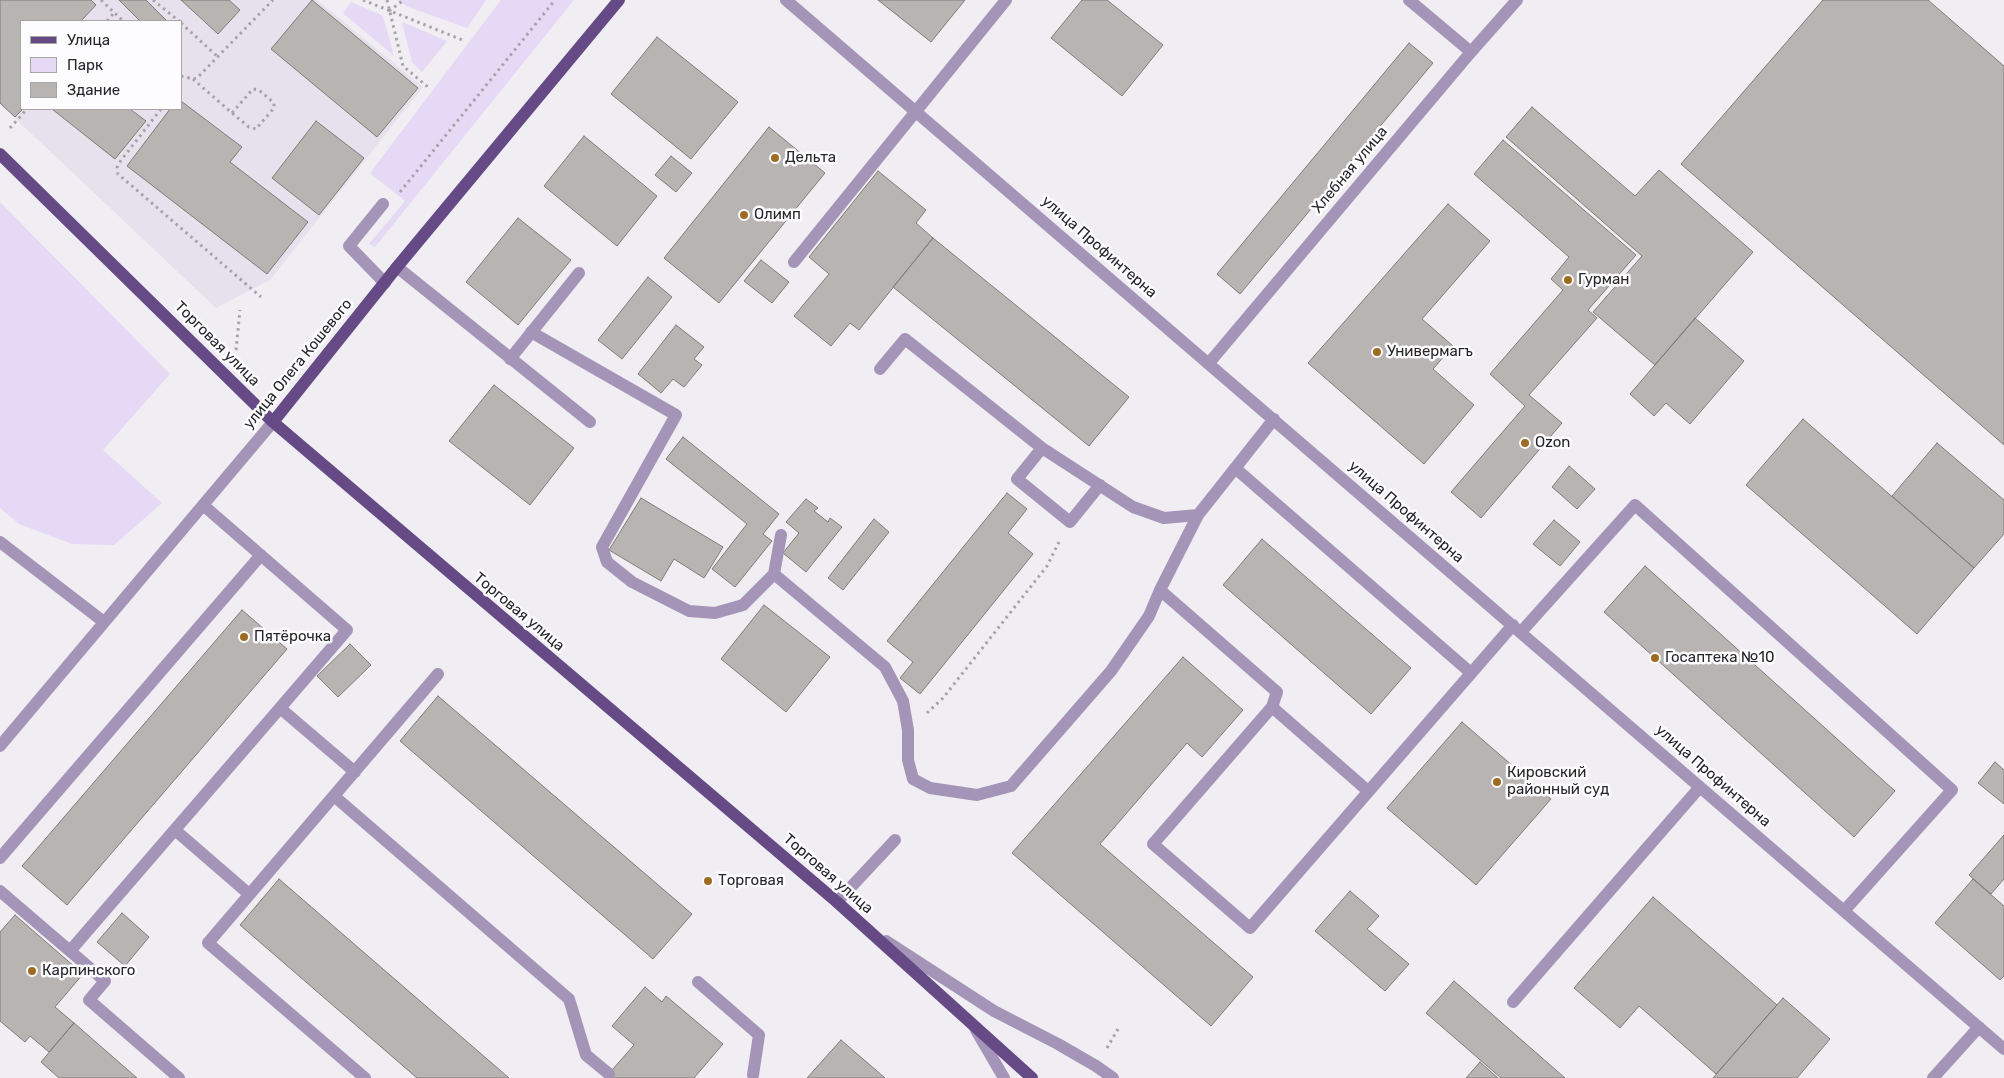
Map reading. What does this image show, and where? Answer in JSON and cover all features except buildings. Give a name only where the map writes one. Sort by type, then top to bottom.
[{"type":"main road","name":"улица Олега Кошевого","points":[[273,422],[397,267],[619,0]]},
{"type":"main road","name":"Торговая улица","points":[[0,154],[273,422],[837,902],[1032,1078]]},
{"type":"street","name":"улица Профинтерна","points":[[786,0],[2004,1049]]},
{"type":"street","points":[[794,262],[1006,0]]},
{"type":"street","points":[[1409,0],[1470,52]]},
{"type":"street","name":"Хлебная улица","points":[[1209,363],[1470,52],[1517,0]]},
{"type":"street","points":[[383,204],[349,246],[385,283]]},
{"type":"street","points":[[397,267],[590,422]]},
{"type":"street","points":[[510,359],[579,274]]},
{"type":"street","points":[[531,332],[676,414],[602,547],[607,562],[632,582],[689,611],[715,613],[743,605],[774,574],[781,535]]},
{"type":"street","points":[[880,369],[905,339],[1042,448],[1133,507],[1164,518],[1198,514]]},
{"type":"street","points":[[774,574],[885,667],[904,701],[908,730],[908,760],[913,779],[930,788],[977,795],[1011,786],[1111,671],[1149,616],[1198,514],[1274,419]]},
{"type":"street","name":"улица Олега Кошевого","points":[[0,746],[273,422]]},
{"type":"street","points":[[1042,448],[1017,479],[1070,522],[1100,485]]},
{"type":"street","points":[[1236,468],[1471,673]]},
{"type":"street","points":[[70,951],[347,630],[203,505]]},
{"type":"street","points":[[1160,590],[1277,692],[1272,707],[1153,844],[1250,928],[1471,673],[1517,629],[1635,505],[1952,790],[1844,911]]},
{"type":"street","points":[[0,542],[104,622]]},
{"type":"street","points":[[0,858],[261,555]]},
{"type":"street","points":[[365,1078],[208,943],[438,674]]},
{"type":"street","points":[[1272,707],[1368,791]]},
{"type":"street","points":[[280,708],[355,772]]},
{"type":"street","points":[[1513,1002],[1700,787]]},
{"type":"street","points":[[334,796],[569,999],[586,1055],[609,1074]]},
{"type":"street","points":[[175,830],[249,894]]},
{"type":"street","points":[[837,902],[895,840]]},
{"type":"street","points":[[0,890],[105,981],[89,1000],[179,1078]]},
{"type":"street","points":[[865,928],[994,1012],[1058,1044],[1096,1066],[1112,1078]]},
{"type":"street","points":[[698,982],[759,1035],[753,1077]]},
{"type":"street","points":[[974,1026],[1004,1078]]},
{"type":"street","points":[[1933,1078],[1978,1027]]},
{"type":"path","points":[[101,0],[122,20]]},
{"type":"path","points":[[154,0],[178,20]]},
{"type":"path","points":[[363,0],[465,42]]},
{"type":"path","points":[[387,0],[403,66],[429,88]]},
{"type":"path","points":[[389,11],[404,0]]},
{"type":"path","points":[[383,204],[400,191],[555,0]]},
{"type":"path","points":[[182,78],[197,78],[271,1]]},
{"type":"path","points":[[108,20],[114,13]]},
{"type":"path","points":[[182,24],[218,57]]},
{"type":"path","points":[[193,79],[249,128],[256,129],[274,108],[274,102],[259,90],[253,89],[232,113]]},
{"type":"path","points":[[10,128],[26,110]]},
{"type":"path","points":[[160,110],[119,163],[117,168],[118,174],[261,297]]},
{"type":"path","points":[[236,350],[240,310]]},
{"type":"path","points":[[908,730],[943,698],[1047,566],[1070,522]]},
{"type":"shaded area","points":[[0,0],[317,0],[423,87],[270,280],[216,308],[0,104]]},
{"type":"green space","points":[[397,0],[486,0],[467,28],[408,7]]},
{"type":"green space","points":[[501,0],[574,0],[375,247],[369,244],[405,201],[370,173]]},
{"type":"green space","points":[[351,2],[383,16],[394,56],[343,13]]},
{"type":"green space","points":[[402,22],[447,41],[422,72],[412,62]]},
{"type":"green space","points":[[0,202],[170,374],[103,450],[162,503],[114,545],[72,544],[19,524],[0,508]]},
{"type":"place","name":"Дельта","points":[[775,158]]},
{"type":"place","name":"Олимп","points":[[744,215]]},
{"type":"place","name":"Гурман","points":[[1568,280]]},
{"type":"place","name":"Универмагъ","points":[[1377,352]]},
{"type":"place","name":"Ozon","points":[[1525,443]]},
{"type":"place","name":"Пятёрочка","points":[[244,637]]},
{"type":"place","name":"Госаптека №10","points":[[1655,658]]},
{"type":"place","name":"Кировский районный суд","points":[[1497,782]]},
{"type":"place","name":"Торговая","points":[[708,881]]},
{"type":"place","name":"Карпинского","points":[[32,971]]}]
